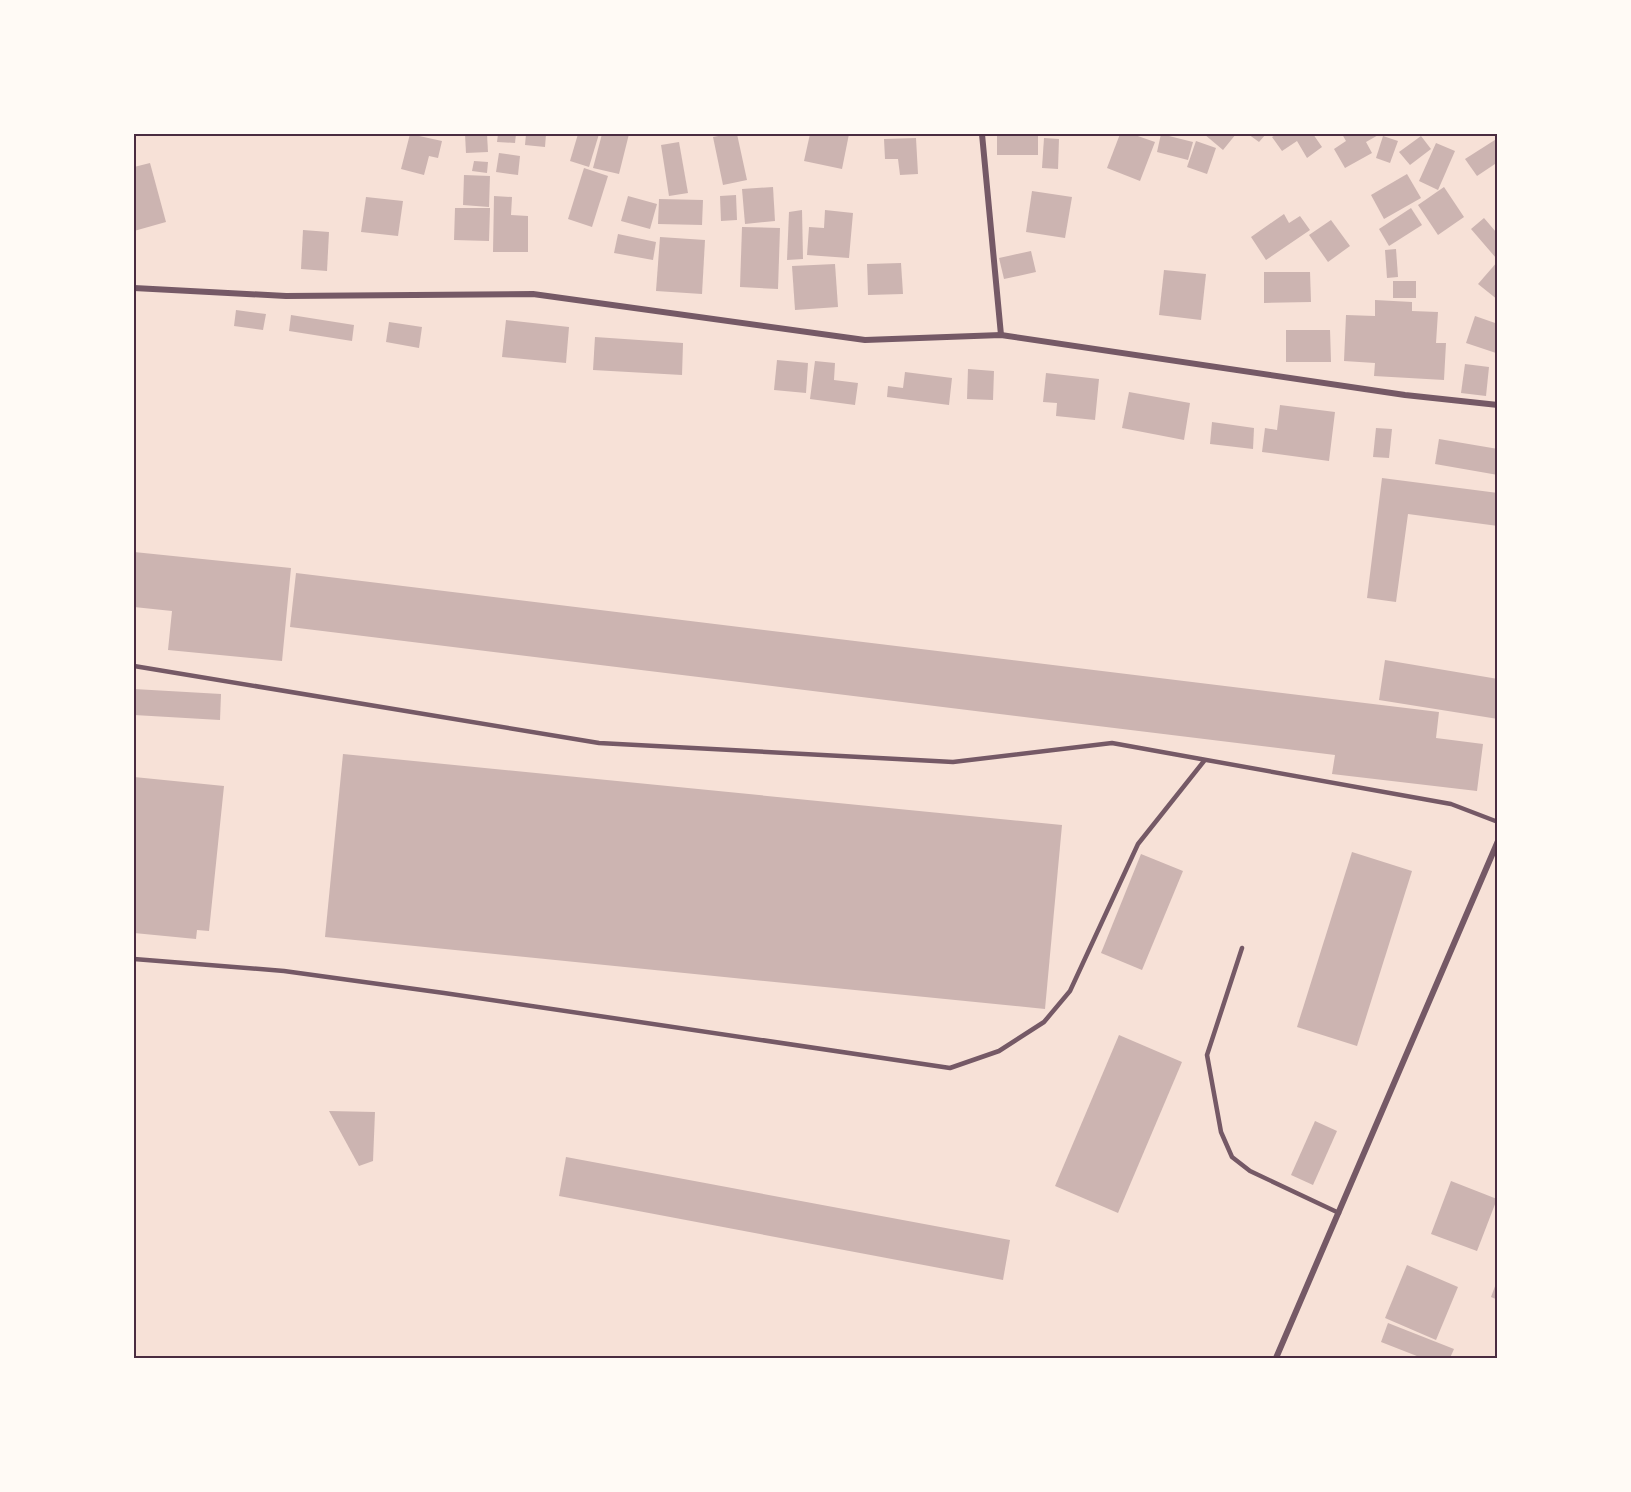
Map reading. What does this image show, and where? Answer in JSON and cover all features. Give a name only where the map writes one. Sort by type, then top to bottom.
[{"type":"street","points":[[982,134],[1001,335]]},
{"type":"street","points":[[134,288],[286,296],[533,294],[865,340],[1001,335],[1405,395],[1497,405]]},
{"type":"street","points":[[1276,1359],[1497,841]]},
{"type":"lane","points":[[134,666],[599,742],[953,762],[1112,743],[1451,804],[1497,822]]},
{"type":"lane","points":[[134,959],[295,973],[950,1068],[999,1051],[1044,1022],[1070,991],[1138,844],[1204,761]]},
{"type":"lane","points":[[1242,948],[1207,1055],[1221,1132],[1232,1157],[1250,1171],[1339,1214]]},
{"type":"building","points":[[410,134],[442,141],[438,158],[429,156],[424,175],[401,169]]},
{"type":"building","points":[[465,134],[487,134],[488,152],[466,153]]},
{"type":"building","points":[[498,134],[516,134],[515,143],[497,142]]},
{"type":"building","points":[[526,134],[546,134],[545,147],[525,145]]},
{"type":"building","points":[[578,134],[599,134],[589,167],[570,161]]},
{"type":"building","points":[[602,134],[629,134],[619,174],[593,168]]},
{"type":"building","points":[[737,134],[747,180],[723,185],[713,137]]},
{"type":"building","points":[[810,134],[849,134],[842,169],[804,161]]},
{"type":"building","points":[[997,134],[1038,134],[1038,155],[997,155]]},
{"type":"building","points":[[1120,134],[1132,134],[1155,142],[1140,181],[1107,168]]},
{"type":"building","points":[[1161,134],[1193,142],[1188,160],[1157,152]]},
{"type":"building","points":[[1204,134],[1236,134],[1223,150]]},
{"type":"building","points":[[1248,134],[1266,134],[1259,142]]},
{"type":"building","points":[[1277,134],[1313,134],[1322,147],[1307,158],[1297,141],[1282,151],[1272,137]]},
{"type":"building","points":[[1342,134],[1380,134],[1366,142],[1372,153],[1345,168],[1334,149],[1346,141]]},
{"type":"building","points":[[1383,136],[1398,141],[1390,163],[1376,158]]},
{"type":"building","points":[[1421,136],[1431,149],[1410,165],[1399,152]]},
{"type":"building","points":[[916,138],[918,174],[900,175],[898,159],[885,159],[884,139]]},
{"type":"building","points":[[1044,138],[1059,139],[1058,169],[1042,168]]},
{"type":"building","points":[[1498,138],[1498,162],[1477,176],[1465,159]]},
{"type":"building","points":[[1196,141],[1216,148],[1207,174],[1187,167]]},
{"type":"building","points":[[679,142],[688,193],[669,196],[661,145]]},
{"type":"building","points":[[1436,143],[1455,151],[1438,190],[1419,181]]},
{"type":"building","points":[[499,153],[520,156],[518,175],[496,172]]},
{"type":"building","points":[[474,161],[488,162],[487,173],[472,171]]},
{"type":"building","points":[[150,163],[166,222],[134,231],[134,167]]},
{"type":"building","points":[[584,168],[608,176],[592,227],[568,219]]},
{"type":"building","points":[[1407,174],[1421,198],[1384,219],[1371,195]]},
{"type":"building","points":[[464,175],[490,176],[489,207],[463,205]]},
{"type":"building","points":[[773,187],[775,221],[745,224],[742,189]]},
{"type":"building","points":[[1444,187],[1464,217],[1438,235],[1418,205]]},
{"type":"building","points":[[1032,191],[1072,197],[1065,238],[1026,232]]},
{"type":"building","points":[[736,195],[737,220],[721,221],[720,196]]},
{"type":"building","points":[[494,196],[512,197],[511,215],[528,216],[528,252],[493,252]]},
{"type":"building","points":[[628,196],[657,204],[650,229],[621,221]]},
{"type":"building","points":[[366,197],[403,201],[398,236],[361,232]]},
{"type":"building","points":[[659,199],[703,200],[702,225],[658,224]]},
{"type":"building","points":[[455,208],[490,208],[489,241],[454,240]]},
{"type":"building","points":[[1411,208],[1422,225],[1389,246],[1379,229]]},
{"type":"building","points":[[802,210],[803,259],[787,260],[789,212]]},
{"type":"building","points":[[825,210],[853,213],[849,258],[807,255],[809,227],[824,228]]},
{"type":"building","points":[[1284,214],[1289,223],[1300,216],[1310,230],[1266,260],[1251,237]]},
{"type":"building","points":[[1484,218],[1496,232],[1498,231],[1496,258],[1471,229]]},
{"type":"building","points":[[1331,220],[1350,246],[1328,262],[1309,235]]},
{"type":"building","points":[[742,227],[780,228],[778,289],[740,287]]},
{"type":"building","points":[[303,230],[329,232],[327,271],[301,269]]},
{"type":"building","points":[[618,234],[656,242],[653,260],[614,253]]},
{"type":"building","points":[[660,237],[705,240],[702,294],[656,291]]},
{"type":"building","points":[[1396,249],[1398,277],[1387,278],[1385,250]]},
{"type":"building","points":[[1031,251],[1036,272],[1004,279],[999,258]]},
{"type":"building","points":[[1498,261],[1498,300],[1478,284]]},
{"type":"building","points":[[901,263],[903,294],[868,295],[867,264]]},
{"type":"building","points":[[835,264],[838,307],[795,310],[792,266]]},
{"type":"building","points":[[1164,270],[1206,274],[1201,320],[1159,315]]},
{"type":"building","points":[[1264,272],[1310,272],[1311,302],[1264,303]]},
{"type":"building","points":[[1393,281],[1416,281],[1416,298],[1393,298]]},
{"type":"building","points":[[1375,300],[1412,302],[1412,311],[1438,312],[1436,343],[1446,343],[1444,380],[1374,376],[1375,363],[1344,361],[1346,315],[1375,316]]},
{"type":"building","points":[[236,310],[266,314],[263,330],[234,326]]},
{"type":"building","points":[[291,315],[354,325],[352,341],[289,331]]},
{"type":"building","points":[[1475,316],[1498,324],[1496,353],[1466,343]]},
{"type":"building","points":[[506,320],[569,327],[566,363],[502,357]]},
{"type":"building","points":[[389,322],[422,327],[419,348],[386,342]]},
{"type":"building","points":[[1286,330],[1330,330],[1331,362],[1286,362]]},
{"type":"building","points":[[595,337],[683,343],[682,375],[593,370]]},
{"type":"building","points":[[777,360],[808,363],[806,393],[774,390]]},
{"type":"building","points":[[815,361],[835,363],[834,380],[858,383],[855,405],[810,399]]},
{"type":"building","points":[[1465,364],[1489,367],[1486,396],[1461,393]]},
{"type":"building","points":[[968,369],[994,371],[993,400],[967,399]]},
{"type":"building","points":[[905,372],[952,378],[949,405],[887,397],[888,386],[903,388]]},
{"type":"building","points":[[1046,373],[1099,379],[1095,420],[1056,416],[1057,403],[1043,402]]},
{"type":"building","points":[[1129,392],[1190,403],[1184,440],[1122,428]]},
{"type":"building","points":[[1280,405],[1335,412],[1329,461],[1262,452],[1265,428],[1277,430]]},
{"type":"building","points":[[1212,422],[1254,428],[1253,449],[1210,444]]},
{"type":"building","points":[[1376,428],[1392,429],[1389,458],[1373,457]]},
{"type":"building","points":[[1439,439],[1498,449],[1498,475],[1435,464]]},
{"type":"building","points":[[1382,478],[1498,493],[1498,526],[1408,514],[1396,602],[1367,598]]},
{"type":"building","points":[[134,552],[291,568],[282,661],[168,650],[172,611],[134,607]]},
{"type":"building","points":[[296,573],[1439,712],[1436,738],[1483,744],[1477,791],[1332,774],[1335,755],[290,627]]},
{"type":"building","points":[[1385,660],[1498,679],[1498,719],[1379,700]]},
{"type":"building","points":[[134,689],[221,694],[220,720],[134,715]]},
{"type":"building","points":[[343,754],[1062,825],[1045,1009],[325,937]]},
{"type":"building","points":[[134,777],[224,786],[209,931],[197,930],[196,939],[134,933]]},
{"type":"building","points":[[1352,852],[1412,871],[1357,1046],[1297,1027]]},
{"type":"building","points":[[1141,854],[1183,871],[1142,970],[1101,953]]},
{"type":"building","points":[[1119,1035],[1182,1062],[1118,1213],[1055,1186]]},
{"type":"building","points":[[329,1111],[375,1112],[373,1161],[359,1166]]},
{"type":"building","points":[[1315,1121],[1337,1131],[1313,1185],[1291,1175]]},
{"type":"building","points":[[566,1157],[1010,1240],[1003,1280],[559,1196]]},
{"type":"building","points":[[1451,1181],[1497,1199],[1477,1251],[1431,1234]]},
{"type":"building","points":[[1407,1265],[1458,1287],[1436,1340],[1385,1318]]},
{"type":"building","points":[[1498,1281],[1498,1300],[1491,1297]]},
{"type":"building","points":[[1388,1323],[1454,1349],[1450,1358],[1422,1358],[1381,1342]]}]
